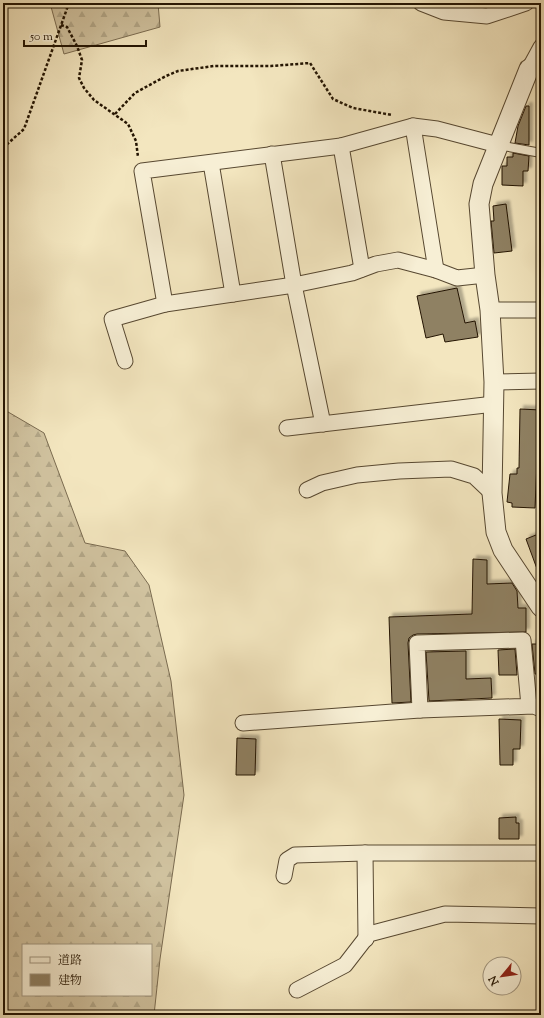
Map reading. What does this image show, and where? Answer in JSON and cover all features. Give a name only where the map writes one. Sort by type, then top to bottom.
[{"type":"street","points":[[421,3],[444,12],[487,16],[526,3]]},
{"type":"street","points":[[541,47],[529,69],[498,145],[483,184],[479,204],[485,275],[490,310],[494,382],[492,493],[496,532],[503,550],[541,607]]},
{"type":"street","points":[[165,304],[142,171],[341,146],[413,126],[436,129],[498,145]]},
{"type":"street","points":[[413,126],[436,270]]},
{"type":"street","points":[[341,146],[362,269]]},
{"type":"street","points":[[272,154],[294,285],[323,424]]},
{"type":"street","points":[[212,163],[233,294]]},
{"type":"street","points":[[125,361],[112,319],[165,304],[294,285],[352,273],[376,264],[398,260],[436,270],[457,278],[485,275]]},
{"type":"street","points":[[490,310],[541,310]]},
{"type":"street","points":[[494,382],[541,381]]},
{"type":"street","points":[[287,428],[494,404]]},
{"type":"street","points":[[307,490],[322,483],[357,475],[399,471],[451,469],[474,476],[492,493]]},
{"type":"street","points":[[243,723],[420,710],[535,708],[523,640],[417,643],[420,710]]},
{"type":"street","points":[[284,876],[287,860],[295,856],[365,853],[541,852]]},
{"type":"street","points":[[365,853],[366,939]]},
{"type":"street","points":[[297,990],[344,966],[370,934],[445,914],[541,916]]},
{"type":"lane","points":[[498,145],[541,153]]},
{"type":"path","points":[[3,148],[24,129],[69,3]]},
{"type":"path","points":[[61,25],[67,28],[77,46],[82,60],[79,78],[84,88],[94,100],[128,124],[136,141],[142,171]]},
{"type":"path","points":[[115,114],[135,93],[178,71],[214,66],[271,66],[310,63],[333,99],[353,108],[399,117],[413,126]]},
{"type":"green space","points":[[50,3],[158,3],[160,27],[64,54]]},
{"type":"green space","points":[[3,409],[44,433],[85,543],[125,551],[149,585],[171,681],[184,795],[160,959],[154,1015],[3,1015]]},
{"type":"building","points":[[526,106],[529,106],[529,145],[515,143],[518,126]]},
{"type":"building","points":[[513,153],[529,156],[528,171],[523,171],[523,186],[502,185],[502,166],[507,166],[507,157],[513,157]]},
{"type":"building","points":[[506,204],[512,251],[494,253],[491,221],[494,221],[493,206]]},
{"type":"building","points":[[457,288],[465,323],[475,321],[478,337],[445,342],[443,334],[426,338],[417,296]]},
{"type":"building","points":[[520,409],[541,410],[541,463],[537,462],[535,508],[512,507],[512,503],[507,502],[510,474],[517,474],[517,468],[519,468]]},
{"type":"building","points":[[541,533],[541,577],[540,577],[526,539]]},
{"type":"building","points":[[473,559],[487,560],[487,584],[512,583],[517,591],[518,608],[526,608],[526,632],[413,635],[409,638],[408,643],[411,702],[392,703],[389,617],[472,614]]},
{"type":"building","points":[[532,644],[541,644],[541,674],[535,674]]},
{"type":"building","points":[[515,649],[517,675],[499,675],[498,650]]},
{"type":"building","points":[[466,651],[466,679],[491,678],[492,698],[429,701],[426,652]]},
{"type":"building","points":[[499,719],[521,720],[520,749],[513,749],[513,765],[500,765]]},
{"type":"building","points":[[237,738],[256,739],[255,775],[236,775]]},
{"type":"building","points":[[516,817],[516,823],[519,823],[519,839],[499,839],[499,818]]}]
